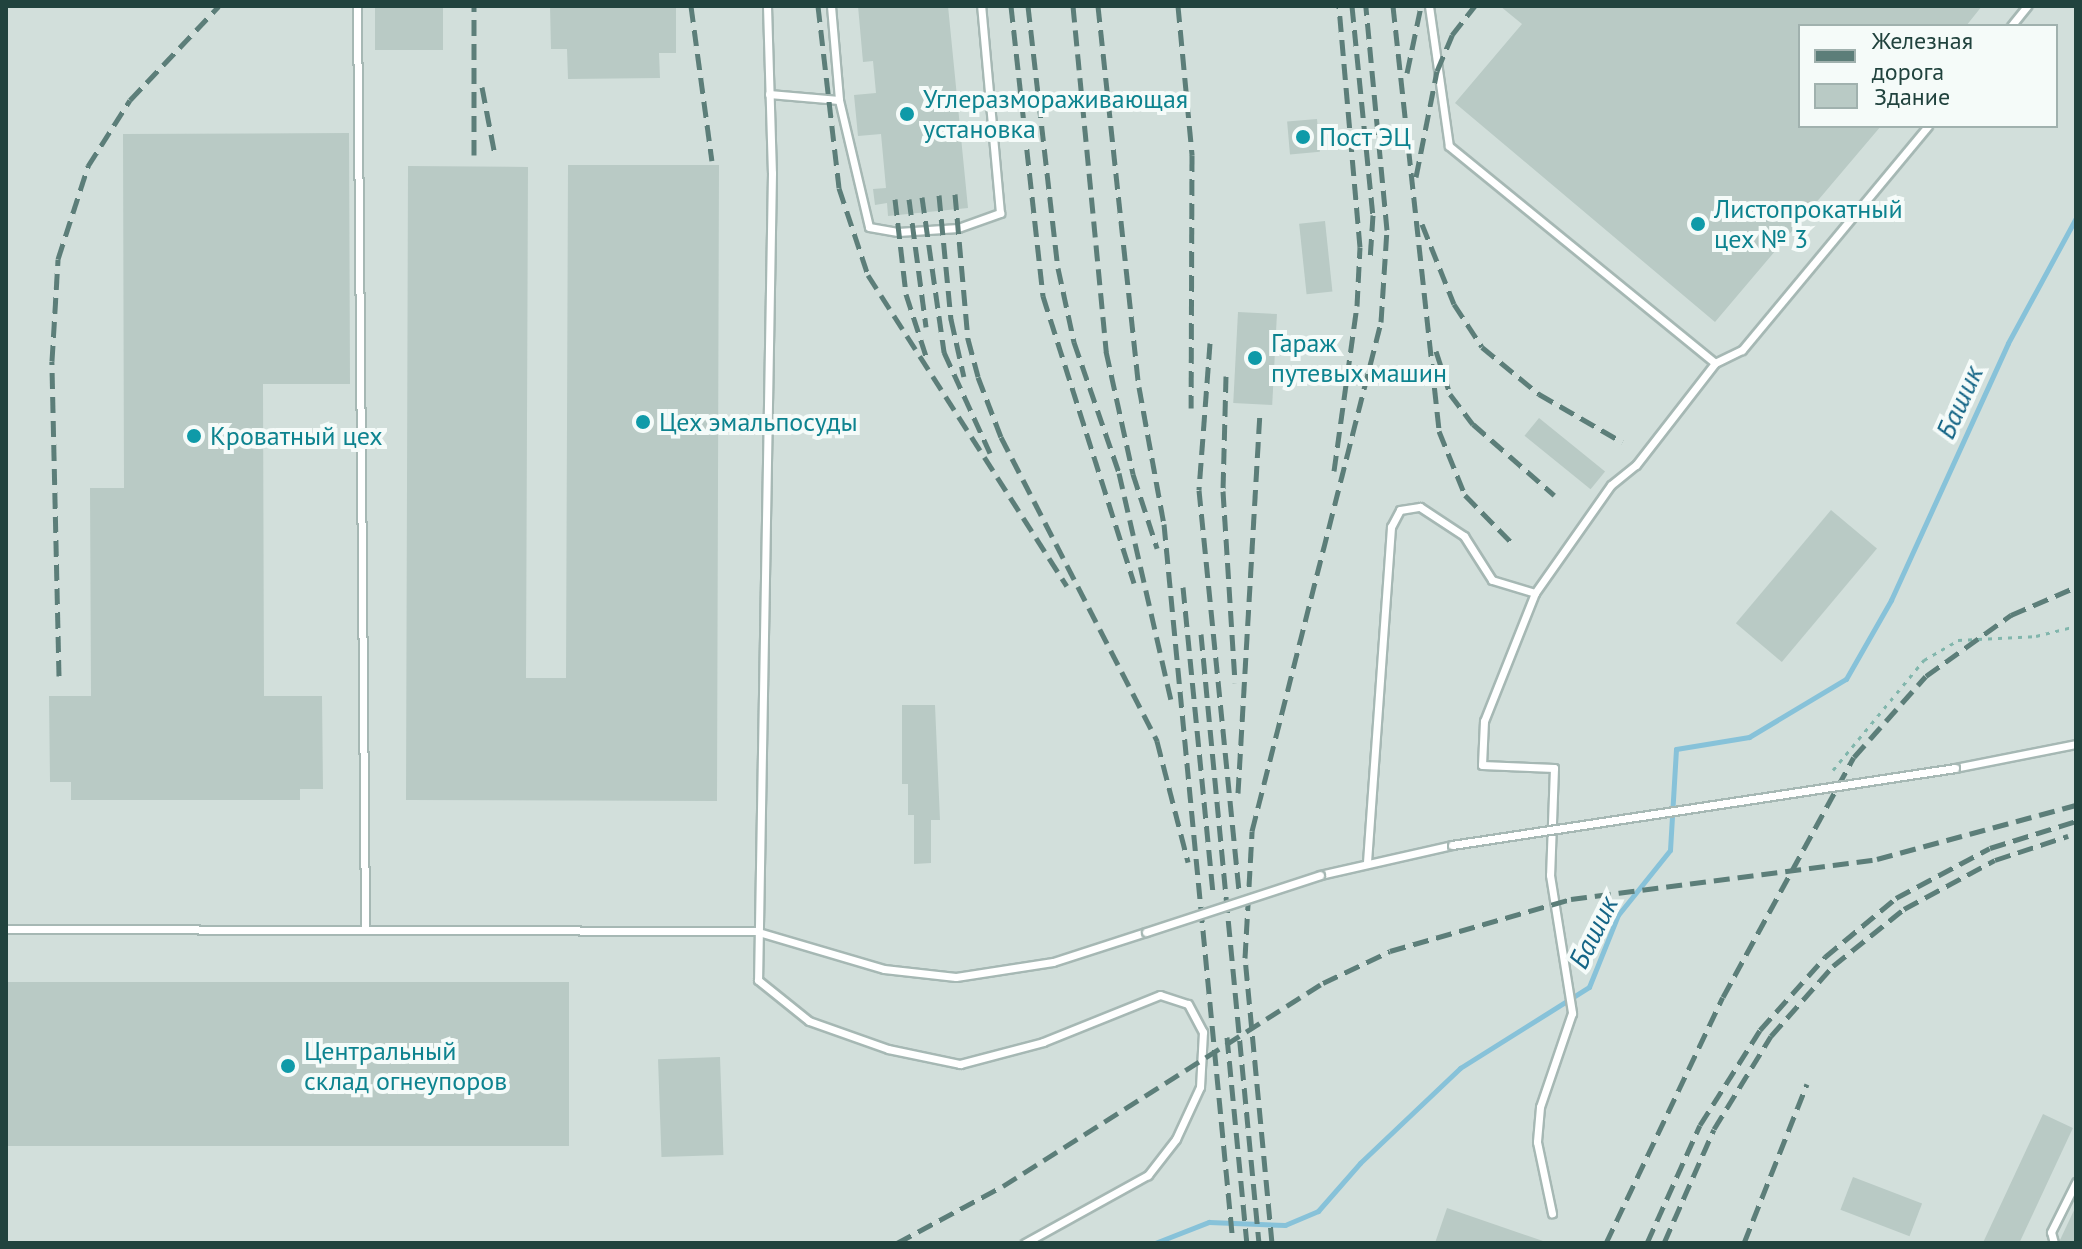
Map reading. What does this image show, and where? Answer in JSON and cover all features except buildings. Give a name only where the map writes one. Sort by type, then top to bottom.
[{"type":"lane","points":[[357,6],[365,929]]},
{"type":"lane","points":[[767,6],[770,292],[755,931],[758,980],[809,1021],[888,1049],[960,1064],[1043,1042],[1160,995],[1188,1004],[1203,1032],[1200,1087],[1176,1139],[1148,1175],[1025,1243]]},
{"type":"lane","points":[[831,6],[839,100],[869,227],[898,232],[958,228],[1000,213],[981,6]]},
{"type":"lane","points":[[1429,6],[1449,146],[1715,363]]},
{"type":"lane","points":[[2013,24],[2027,6]]},
{"type":"lane","points":[[769,94],[839,100]]},
{"type":"lane","points":[[1552,1213],[1537,1142],[1540,1107],[1572,1013],[1550,875],[1554,768],[1482,765],[1484,721],[1535,593],[1611,485],[1636,465],[1715,363],[1742,350],[1926,128]]},
{"type":"lane","points":[[1367,862],[1391,527],[1400,510],[1420,507],[1464,536],[1492,580],[1535,593]]},
{"type":"lane","points":[[6,929],[755,931],[884,969],[956,977],[1053,962],[1367,862],[1452,845],[1955,768],[2076,744]]},
{"type":"lane","points":[[2054,1243],[2051,1232],[2076,1182]]},
{"type":"path","points":[[1833,770],[1924,660],[1958,640],[2036,636],[2076,626]]},
{"type":"shaded area","points":[[6,6],[2076,6],[2076,1243],[6,1243]]},
{"type":"waterway","name":"Башик","points":[[1155,1243],[1209,1222],[1285,1225],[1318,1211],[1360,1163],[1460,1068],[1589,987],[1618,915],[1670,850],[1676,749],[1749,737],[1846,679],[1891,600],[2008,343],[2076,218]]},
{"type":"railway","points":[[59,676],[52,361],[58,259],[88,166],[130,100],[219,6]]},
{"type":"railway","points":[[474,6],[474,155]]},
{"type":"railway","points":[[691,6],[712,161]]},
{"type":"railway","points":[[818,6],[839,188],[868,275],[1067,586]]},
{"type":"railway","points":[[1011,6],[1043,296],[1134,583]]},
{"type":"railway","points":[[1028,6],[1058,268],[1074,342],[1119,473],[1172,705]]},
{"type":"railway","points":[[1073,6],[1106,351],[1133,474],[1157,548]]},
{"type":"railway","points":[[1098,6],[1139,387],[1164,524],[1233,1243]]},
{"type":"railway","points":[[1178,6],[1192,155],[1191,408]]},
{"type":"railway","points":[[1334,471],[1357,306],[1360,247],[1339,6]]},
{"type":"railway","points":[[1352,6],[1373,215],[1370,260]]},
{"type":"railway","points":[[1272,1243],[1245,958],[1252,831],[1381,322],[1387,230],[1366,6]]},
{"type":"railway","points":[[1393,6],[1439,431],[1465,495],[1513,544]]},
{"type":"railway","points":[[1407,73],[1421,6]]},
{"type":"railway","points":[[1416,177],[1437,71],[1452,35],[1475,6]]},
{"type":"railway","points":[[482,87],[495,155]]},
{"type":"railway","points":[[955,194],[968,339],[978,377],[1001,437],[1157,741],[1188,862]]},
{"type":"railway","points":[[939,195],[951,319],[964,377]]},
{"type":"railway","points":[[922,197],[944,352],[990,453]]},
{"type":"railway","points":[[895,199],[906,294],[927,359]]},
{"type":"railway","points":[[909,199],[926,327]]},
{"type":"railway","points":[[1422,224],[1454,304],[1482,347],[1539,394],[1622,442]]},
{"type":"railway","points":[[1210,343],[1199,490],[1240,904]]},
{"type":"railway","points":[[1436,351],[1450,394],[1473,424],[1554,495]]},
{"type":"railway","points":[[1226,376],[1223,491],[1235,683]]},
{"type":"railway","points":[[1238,793],[1260,411]]},
{"type":"railway","points":[[1183,587],[1213,894]]},
{"type":"railway","points":[[1606,1243],[1723,997],[1854,757],[1926,676],[2011,615],[2076,587]]},
{"type":"railway","points":[[1201,634],[1259,1243]]},
{"type":"railway","points":[[897,1243],[1003,1186],[1323,983],[1390,951],[1571,899],[1877,859],[2076,805]]},
{"type":"railway","points":[[1647,1243],[1700,1125],[1760,1030],[1825,957],[1896,898],[1990,848],[2076,821]]},
{"type":"railway","points":[[1664,1243],[1714,1129],[1771,1036],[1833,966],[1904,909],[1995,860],[2068,836]]},
{"type":"railway","points":[[1227,1037],[1247,1243]]},
{"type":"railway","points":[[1744,1243],[1807,1084]]},
{"type":"place","name":"Углеразмораживающая установка","points":[[907,114]]},
{"type":"place","name":"Поcт ЭЦ","points":[[1303,137]]},
{"type":"place","name":"Листопрокатный цех № 3","points":[[1698,224]]},
{"type":"place","name":"Гараж путевых машин","points":[[1255,358]]},
{"type":"place","name":"Цех эмальпосуды","points":[[643,422]]},
{"type":"place","name":"Кроватный цех","points":[[194,436]]},
{"type":"place","name":"Центральный склад огнеупоров","points":[[288,1066]]}]
